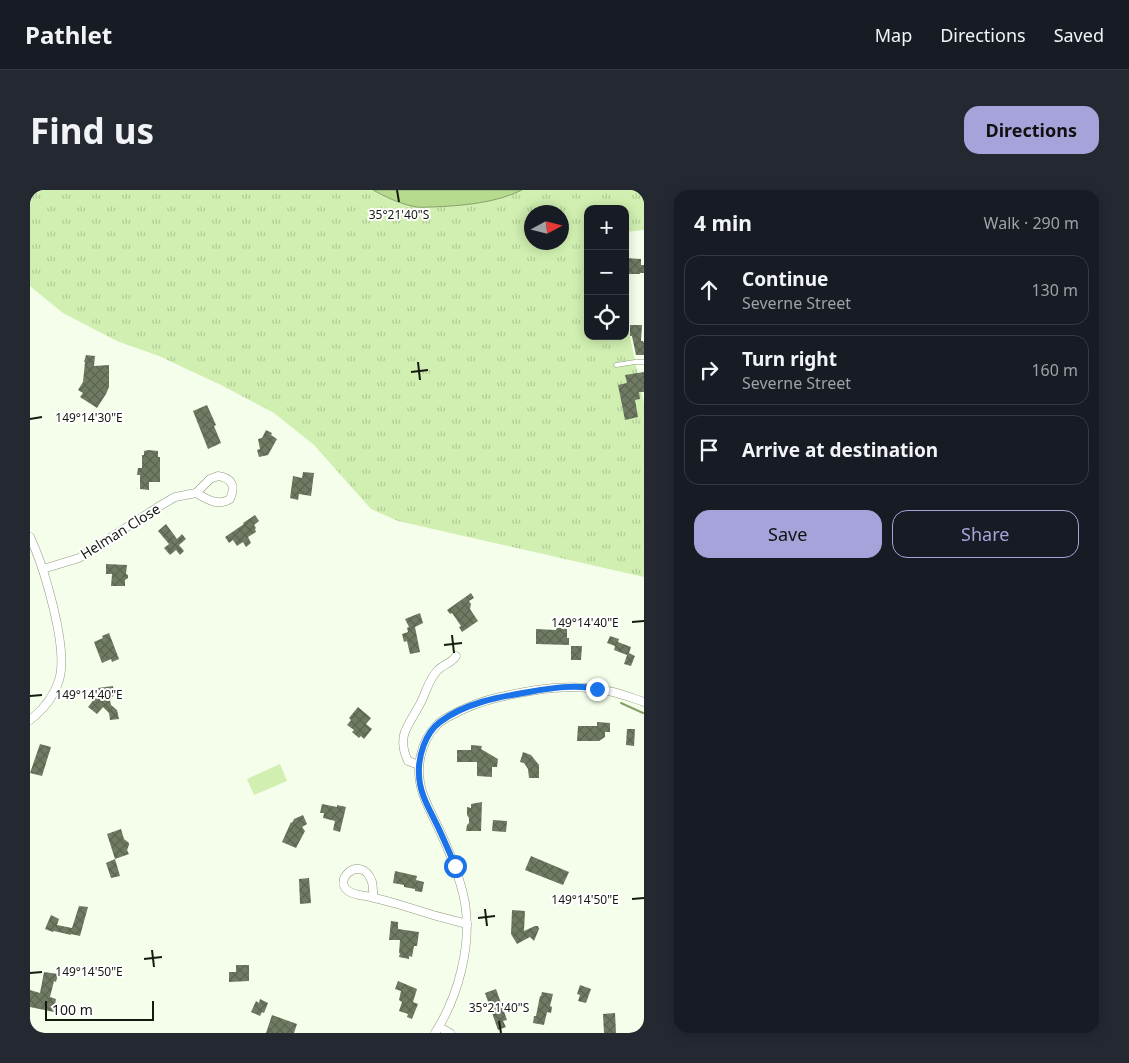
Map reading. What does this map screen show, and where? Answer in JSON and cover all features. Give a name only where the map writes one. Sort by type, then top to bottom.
[{"type":"street","name":"Helman Close","points":[[43,569],[79,558],[175,497],[196,493],[210,479],[218,476],[225,477],[230,480],[233,487],[230,499],[220,503],[213,502],[196,493]]},
{"type":"street","points":[[30,537],[43,569],[61,647],[62,663],[60,679],[54,692],[40,712],[30,720]]},
{"type":"street","points":[[419,765],[408,761],[403,745],[404,733],[421,702],[430,680],[438,670],[454,660],[456,656]]},
{"type":"street","points":[[450,1033],[437,1030],[453,996],[464,958],[467,924],[465,903],[455,866],[423,794],[419,775],[422,748],[438,723],[463,708],[486,700],[545,689],[571,687],[609,691],[644,702]]},
{"type":"street","points":[[374,898],[371,881],[366,872],[361,868],[348,872],[344,877],[343,884],[350,893],[467,924]]},
{"type":"lane","points":[[616,365],[644,362]]},
{"type":"green space","points":[[30,190],[373,190],[397,202],[452,206],[478,203],[522,190],[644,190],[644,230],[629,232],[629,205],[584,205],[584,340],[629,340],[629,332],[644,404],[644,577],[398,521],[371,509],[314,445],[274,413],[221,385],[159,356],[117,341],[63,313],[30,286]]},
{"type":"green space","points":[[280,764],[287,781],[254,795],[247,779]]},
{"type":"shaded area","points":[[373,190],[522,190],[501,198],[478,203],[414,207]]},
{"type":"building","points":[[629,258],[641,259],[641,265],[644,265],[644,273],[629,274]]},
{"type":"building","points":[[630,325],[642,325],[641,341],[644,343],[644,355],[636,355],[632,336],[630,336]]},
{"type":"building","points":[[86,355],[95,356],[94,366],[109,365],[109,387],[97,408],[80,397],[83,393],[78,390],[83,382]]},
{"type":"building","points":[[644,372],[644,392],[639,392],[640,399],[635,400],[638,417],[625,420],[618,385],[627,383],[625,375]]},
{"type":"building","points":[[207,405],[216,425],[214,426],[221,443],[208,449],[193,411]]},
{"type":"building","points":[[266,430],[277,439],[268,455],[259,457],[257,450],[260,449],[258,439],[262,438]]},
{"type":"building","points":[[144,451],[158,451],[158,457],[160,457],[160,482],[149,482],[149,490],[140,489],[140,475],[137,475],[138,468],[142,468],[142,455],[144,455]]},
{"type":"building","points":[[303,472],[314,473],[311,496],[299,494],[298,500],[290,498],[293,476],[302,478]]},
{"type":"building","points":[[255,515],[259,521],[254,525],[256,532],[248,537],[251,543],[246,547],[243,542],[237,546],[233,540],[229,543],[225,537]]},
{"type":"building","points":[[166,524],[177,539],[182,534],[186,539],[179,545],[184,551],[180,555],[176,550],[170,555],[164,548],[169,544],[158,531]]},
{"type":"building","points":[[106,564],[127,565],[126,574],[128,578],[125,580],[125,586],[111,586],[112,574],[106,574]]},
{"type":"building","points":[[471,593],[474,598],[469,601],[471,604],[470,609],[478,621],[462,632],[459,627],[461,626],[452,613],[450,614],[447,610]]},
{"type":"building","points":[[420,613],[423,623],[415,627],[420,652],[410,654],[407,641],[404,642],[402,634],[408,632],[407,628],[409,627],[405,619]]},
{"type":"building","points":[[556,628],[567,628],[569,645],[536,644],[536,629],[556,630]]},
{"type":"building","points":[[109,633],[119,659],[112,662],[111,659],[102,663],[94,642]]},
{"type":"building","points":[[610,636],[619,639],[618,642],[631,647],[629,653],[635,656],[631,666],[624,664],[627,655],[614,650],[615,646],[607,643]]},
{"type":"building","points":[[571,646],[582,646],[581,660],[571,660]]},
{"type":"building","points":[[113,686],[114,695],[110,700],[111,705],[117,710],[119,719],[110,720],[109,713],[103,707],[97,714],[88,707],[99,693],[98,688]]},
{"type":"building","points":[[358,707],[371,718],[366,724],[372,729],[364,739],[361,736],[359,738],[352,732],[354,730],[347,725],[351,720],[349,718]]},
{"type":"building","points":[[597,722],[610,723],[610,732],[605,732],[605,737],[599,741],[577,741],[578,726],[597,726]]},
{"type":"building","points":[[627,729],[635,729],[634,746],[626,745]]},
{"type":"building","points":[[40,744],[51,747],[42,776],[30,773]]},
{"type":"building","points":[[471,745],[482,746],[481,749],[498,759],[497,767],[492,767],[492,777],[477,776],[477,762],[457,762],[457,750],[471,750]]},
{"type":"building","points":[[523,752],[531,755],[539,765],[539,778],[529,778],[528,769],[524,763],[520,762]]},
{"type":"building","points":[[482,802],[481,831],[466,831],[469,823],[467,807],[471,808],[471,804]]},
{"type":"building","points":[[322,804],[346,807],[340,832],[333,830],[335,821],[323,818],[324,813],[320,813]]},
{"type":"building","points":[[303,815],[307,824],[302,827],[305,831],[296,848],[282,842],[291,822]]},
{"type":"building","points":[[493,820],[507,821],[506,832],[492,831]]},
{"type":"building","points":[[121,829],[124,839],[129,843],[127,850],[129,854],[115,859],[107,834]]},
{"type":"building","points":[[531,856],[569,872],[563,885],[525,870]]},
{"type":"building","points":[[115,859],[120,876],[111,878],[106,863]]},
{"type":"building","points":[[395,871],[417,876],[416,880],[424,882],[422,892],[393,883]]},
{"type":"building","points":[[309,878],[311,903],[300,904],[299,879]]},
{"type":"building","points":[[79,906],[88,907],[80,936],[45,929],[51,915],[59,919],[57,925],[72,928]]},
{"type":"building","points":[[512,910],[525,911],[524,931],[538,926],[539,929],[534,941],[530,937],[517,944],[511,934]]},
{"type":"building","points":[[391,921],[398,922],[398,929],[419,932],[417,946],[414,946],[412,957],[409,956],[409,959],[399,957],[400,940],[389,940]]},
{"type":"building","points":[[236,965],[249,965],[249,981],[229,982],[229,972],[236,972]]},
{"type":"building","points":[[44,972],[58,974],[50,997],[56,999],[54,1012],[30,1007],[30,990],[40,993]]},
{"type":"building","points":[[398,981],[417,989],[413,1002],[418,1004],[412,1019],[407,1017],[408,1014],[399,1011],[402,1002],[399,1000],[401,991],[395,989]]},
{"type":"building","points":[[580,985],[591,989],[586,1003],[578,1001],[580,995],[577,994]]},
{"type":"building","points":[[496,989],[507,1020],[503,1021],[506,1027],[498,1030],[485,993]]},
{"type":"building","points":[[542,992],[553,994],[550,1006],[552,1007],[551,1013],[547,1012],[544,1025],[533,1023]]},
{"type":"building","points":[[260,999],[268,1003],[264,1013],[262,1012],[260,1016],[251,1012],[256,1001],[259,1003]]},
{"type":"building","points":[[615,1013],[616,1033],[604,1033],[603,1014]]},
{"type":"building","points":[[272,1015],[297,1024],[294,1033],[266,1033]]},
{"type":"waterway","points":[[621,703],[643,713]]},
{"type":"route","points":[[455,866],[420,786],[420,755],[426,740],[438,723],[463,708],[486,700],[545,689],[571,687],[597,689]]}]
